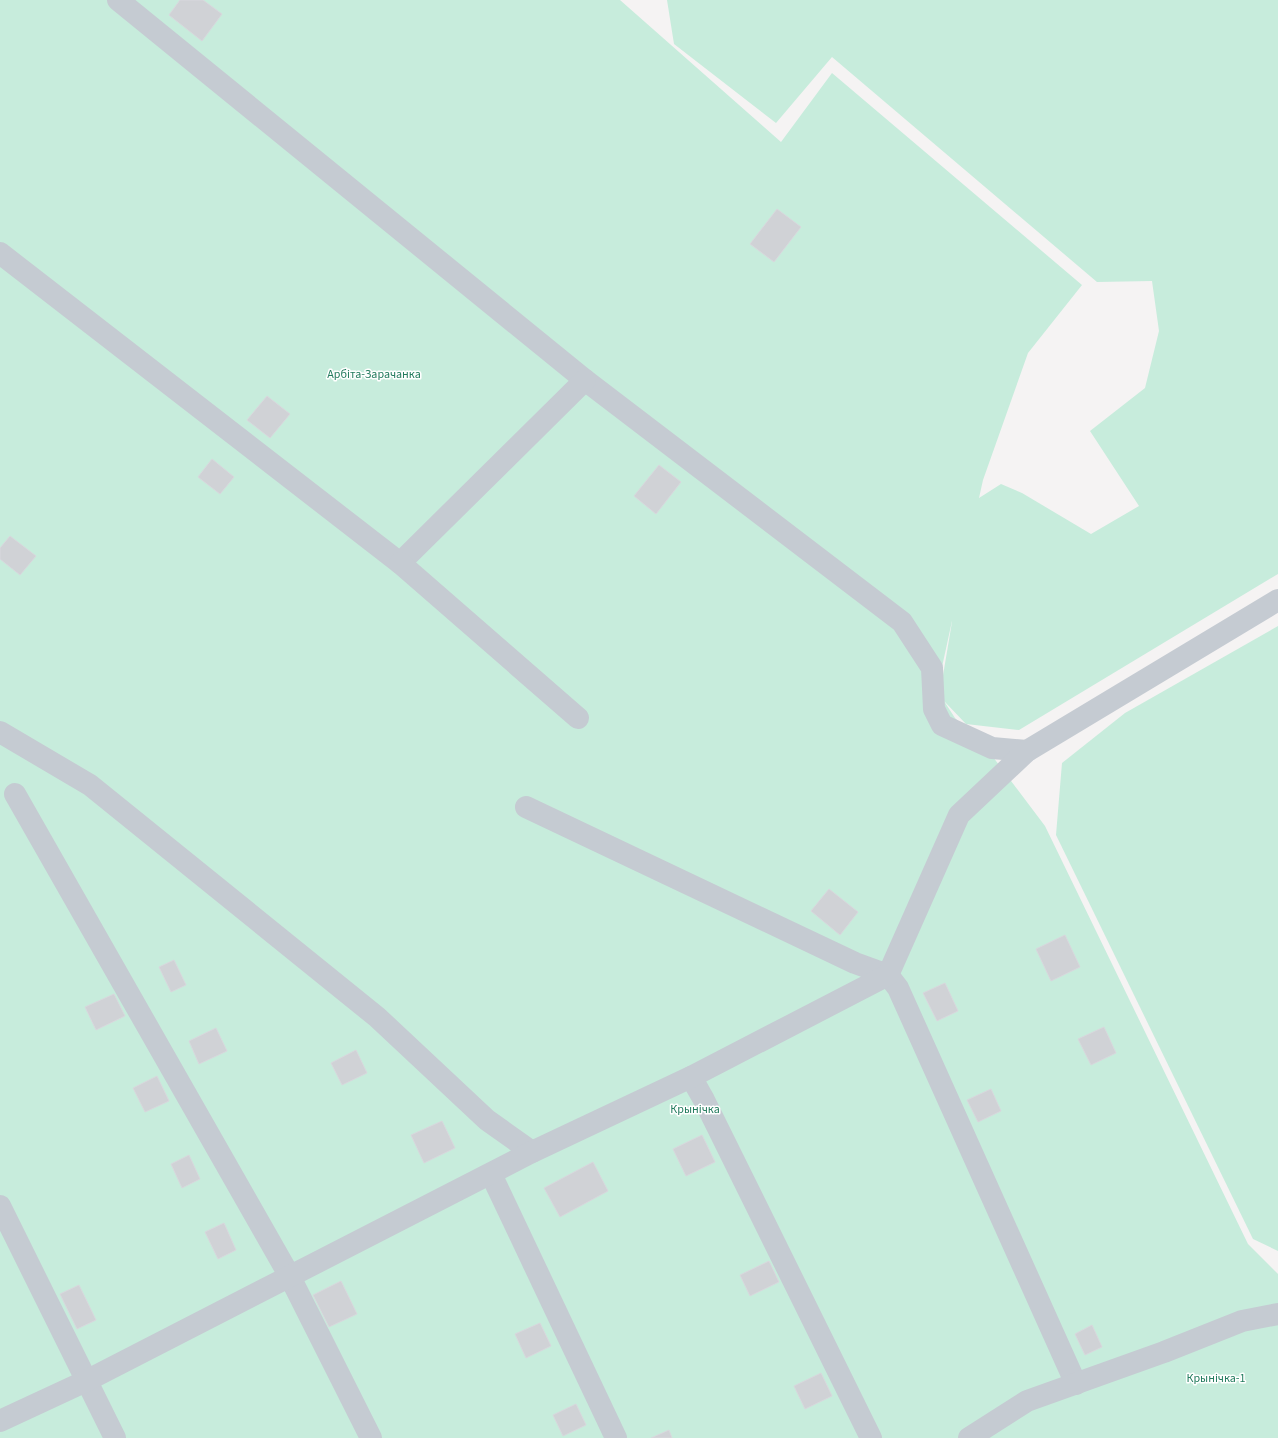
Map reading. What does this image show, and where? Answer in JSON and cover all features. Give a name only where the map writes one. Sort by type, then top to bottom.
[{"type":"street","points":[[118,0],[585,380],[902,622],[932,668],[934,709],[942,725],[992,748],[1027,751]]},
{"type":"street","points":[[0,253],[400,563],[578,718]]},
{"type":"street","points":[[400,563],[585,380]]},
{"type":"street","points":[[0,1421],[86,1380],[532,1152],[691,1076],[888,975],[960,815],[1027,751],[1278,600]]},
{"type":"street","points":[[0,732],[90,785],[378,1017],[487,1120],[532,1152]]},
{"type":"street","points":[[15,794],[289,1275],[371,1438]]},
{"type":"street","points":[[526,807],[855,963],[888,975],[898,988],[1076,1384]]},
{"type":"street","points":[[691,1076],[871,1438]]},
{"type":"street","points":[[491,1174],[616,1438]]},
{"type":"street","points":[[0,1206],[115,1438]]},
{"type":"street","points":[[969,1438],[1027,1401],[1242,1321],[1278,1314]]},
{"type":"green space","points":[[0,0],[620,0],[781,142],[832,73],[1082,285],[1028,353],[983,480],[979,498],[1001,484],[1022,493],[1091,534],[1139,506],[1090,431],[1145,388],[1159,331],[1152,281],[1097,282],[832,57],[776,123],[674,44],[667,0],[1278,0],[1278,574],[1019,730],[966,724],[944,701],[955,718],[990,753],[1045,826],[1248,1244],[1278,1274],[1278,1438],[0,1438]],"holes":[[[952,621],[940,693],[937,690]]]},
{"type":"green space","points":[[1278,626],[1278,1251],[1253,1239],[1056,835],[1062,763],[1125,713]]},
{"type":"building","points":[[180,0],[203,0],[222,14],[202,41],[169,15]]},
{"type":"building","points":[[777,209],[801,227],[774,262],[750,244]]},
{"type":"building","points":[[267,396],[290,414],[270,438],[247,420]]},
{"type":"building","points":[[212,459],[234,477],[220,494],[198,477]]},
{"type":"building","points":[[659,465],[681,482],[656,514],[634,496]]},
{"type":"building","points":[[10,536],[36,556],[20,575],[0,559],[0,548]]},
{"type":"building","points":[[829,889],[858,912],[840,935],[811,911]]},
{"type":"building","points":[[1065,935],[1080,967],[1051,981],[1036,949]]},
{"type":"building","points":[[174,960],[186,985],[171,992],[159,967]]},
{"type":"building","points":[[945,983],[958,1011],[937,1021],[923,993]]},
{"type":"building","points":[[114,994],[125,1016],[96,1030],[85,1007]]},
{"type":"building","points":[[1104,1027],[1116,1053],[1091,1065],[1078,1039]]},
{"type":"building","points":[[216,1028],[227,1051],[199,1064],[189,1041]]},
{"type":"building","points":[[356,1050],[367,1073],[342,1085],[331,1063]]},
{"type":"building","points":[[157,1076],[169,1101],[145,1112],[133,1088]]},
{"type":"building","points":[[991,1089],[1001,1111],[978,1122],[967,1100]]},
{"type":"building","points":[[442,1121],[455,1148],[424,1163],[411,1135]]},
{"type":"building","points":[[702,1135],[715,1162],[686,1176],[673,1149]]},
{"type":"building","points":[[189,1155],[200,1179],[182,1188],[171,1164]]},
{"type":"building","points":[[593,1162],[608,1191],[560,1217],[544,1188]]},
{"type":"building","points":[[224,1223],[236,1250],[218,1259],[205,1232]]},
{"type":"building","points":[[769,1261],[779,1282],[750,1296],[740,1275]]},
{"type":"building","points":[[341,1281],[357,1314],[329,1327],[313,1295]]},
{"type":"building","points":[[79,1285],[96,1320],[77,1329],[60,1294]]},
{"type":"building","points":[[540,1323],[551,1346],[526,1358],[515,1334]]},
{"type":"building","points":[[1092,1325],[1102,1347],[1085,1355],[1075,1334]]},
{"type":"building","points":[[821,1373],[832,1396],[805,1409],[794,1386]]},
{"type":"building","points":[[576,1404],[586,1425],[563,1436],[553,1415]]},
{"type":"building","points":[[669,1430],[672,1438],[651,1438]]},
{"type":"park label","name":"Арбіта-Зарачанка","points":[[374,374]]},
{"type":"park label","name":"Крынічка","points":[[695,1109]]},
{"type":"park label","name":"Крынічка-1","points":[[1216,1378]]}]
